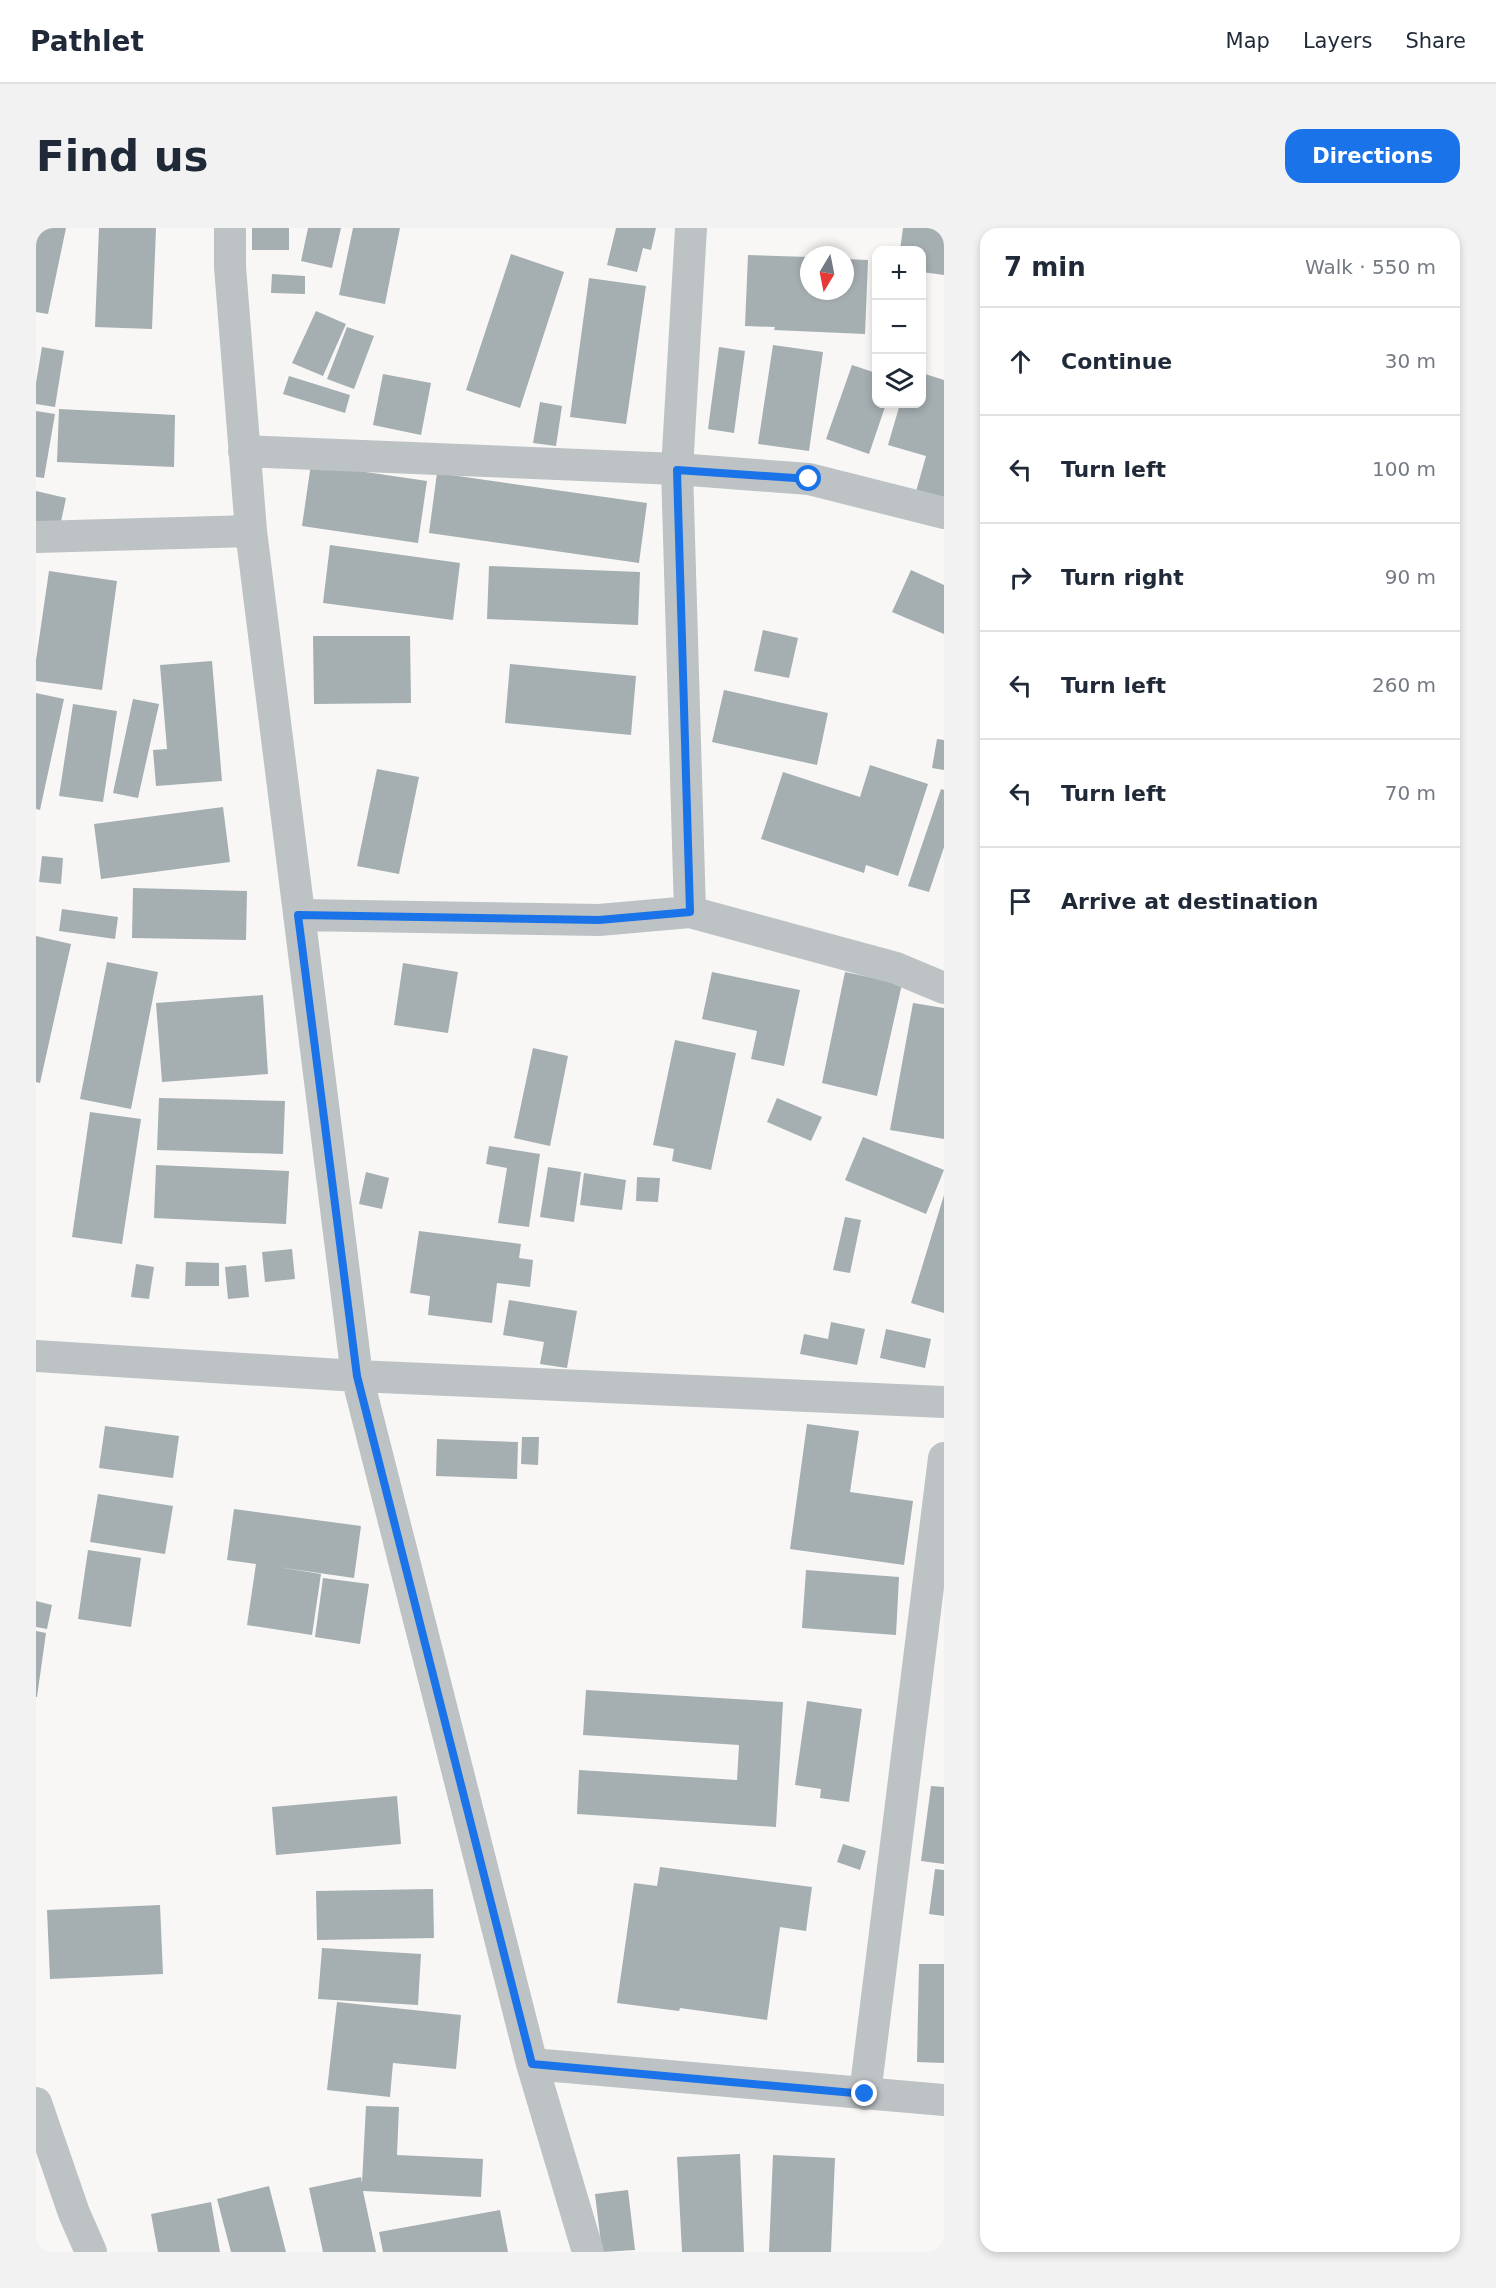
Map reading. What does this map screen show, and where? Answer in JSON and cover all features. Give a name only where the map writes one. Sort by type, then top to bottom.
[{"type":"street","points":[[230,228],[230,267],[250,531],[357,1376],[532,2064],[588,2252]]},
{"type":"street","points":[[690,912],[677,470],[691,228]]},
{"type":"street","points":[[244,451],[677,470],[809,479],[944,513]]},
{"type":"street","points":[[36,537],[250,531]]},
{"type":"street","points":[[298,915],[599,920],[690,912],[896,968],[944,988]]},
{"type":"street","points":[[36,1356],[357,1376],[944,1402]]},
{"type":"street","points":[[865,2094],[944,1458]]},
{"type":"street","points":[[532,2064],[944,2100]]},
{"type":"street","points":[[36,2103],[74,2213],[91,2252]]},
{"type":"building","points":[[36,228],[66,228],[48,314],[36,312]]},
{"type":"building","points":[[99,228],[156,228],[152,329],[95,327]]},
{"type":"building","points":[[252,228],[289,228],[289,250],[252,250]]},
{"type":"building","points":[[308,228],[341,228],[332,268],[301,261]]},
{"type":"building","points":[[353,228],[400,228],[385,304],[339,295]]},
{"type":"building","points":[[616,228],[656,228],[651,250],[643,248],[637,272],[607,265]]},
{"type":"building","points":[[903,228],[944,228],[944,275],[926,273],[926,246],[901,246]]},
{"type":"building","points":[[511,254],[564,272],[520,408],[466,390]]},
{"type":"building","points":[[748,255],[800,257],[800,300],[854,300],[854,259],[868,260],[865,334],[774,330],[775,327],[745,326]]},
{"type":"building","points":[[272,274],[305,276],[305,294],[271,293]]},
{"type":"building","points":[[589,278],[646,286],[626,424],[570,417]]},
{"type":"building","points":[[316,311],[346,324],[323,376],[292,363]]},
{"type":"building","points":[[347,327],[374,336],[354,389],[327,379]]},
{"type":"building","points":[[773,345],[823,352],[809,451],[758,444]]},
{"type":"building","points":[[42,347],[64,351],[55,407],[36,404],[36,383]]},
{"type":"building","points":[[719,347],[745,351],[734,433],[708,429]]},
{"type":"building","points":[[852,365],[872,372],[872,408],[885,408],[869,454],[826,439]]},
{"type":"building","points":[[383,374],[431,383],[421,435],[373,425]]},
{"type":"building","points":[[926,374],[944,380],[944,503],[915,495],[926,456],[888,445],[899,408],[926,408]]},
{"type":"building","points":[[289,376],[350,395],[345,413],[283,394]]},
{"type":"building","points":[[540,402],[562,406],[556,446],[533,443]]},
{"type":"building","points":[[59,409],[175,415],[174,467],[57,462]]},
{"type":"building","points":[[36,411],[55,414],[44,478],[36,477]]},
{"type":"building","points":[[311,464],[427,481],[418,543],[302,526]]},
{"type":"building","points":[[437,473],[647,503],[639,563],[429,533]]},
{"type":"building","points":[[36,491],[66,498],[59,531],[36,526]]},
{"type":"building","points":[[330,545],[460,563],[453,620],[323,603]]},
{"type":"building","points":[[489,566],[640,572],[638,625],[487,619]]},
{"type":"building","points":[[911,570],[944,585],[944,634],[892,612]]},
{"type":"building","points":[[49,571],[117,581],[102,690],[36,681],[36,660]]},
{"type":"building","points":[[763,630],[798,638],[789,678],[754,671]]},
{"type":"building","points":[[313,636],[410,636],[411,703],[314,704]]},
{"type":"building","points":[[212,661],[222,781],[156,786],[153,750],[167,749],[160,665]]},
{"type":"building","points":[[510,664],[636,676],[631,735],[505,723]]},
{"type":"building","points":[[724,690],[828,713],[817,765],[712,742]]},
{"type":"building","points":[[36,693],[64,699],[40,810],[36,809]]},
{"type":"building","points":[[133,699],[159,704],[138,798],[113,793]]},
{"type":"building","points":[[73,704],[117,711],[103,802],[59,796]]},
{"type":"building","points":[[937,739],[944,740],[944,770],[932,768]]},
{"type":"building","points":[[870,765],[928,784],[898,876],[866,865],[864,873],[761,839],[783,772],[860,797]]},
{"type":"building","points":[[377,769],[419,777],[399,874],[357,866]]},
{"type":"building","points":[[941,789],[944,790],[944,847],[929,892],[908,886]]},
{"type":"building","points":[[223,807],[230,862],[101,879],[94,824]]},
{"type":"building","points":[[42,856],[63,858],[61,884],[39,882]]},
{"type":"building","points":[[133,888],[247,891],[246,940],[132,938]]},
{"type":"building","points":[[62,909],[118,917],[115,939],[59,931]]},
{"type":"building","points":[[36,936],[71,944],[40,1083],[36,1082]]},
{"type":"building","points":[[107,962],[158,972],[131,1109],[80,1099]]},
{"type":"building","points":[[403,963],[458,972],[448,1033],[394,1025]]},
{"type":"building","points":[[712,972],[800,990],[784,1066],[751,1059],[757,1031],[702,1019]]},
{"type":"building","points":[[845,972],[902,984],[877,1096],[822,1083]]},
{"type":"building","points":[[263,995],[268,1074],[162,1082],[156,1003]]},
{"type":"building","points":[[913,1003],[944,1008],[944,1139],[890,1130]]},
{"type":"building","points":[[675,1040],[736,1053],[711,1170],[672,1161],[674,1149],[653,1145]]},
{"type":"building","points":[[533,1048],[568,1056],[550,1146],[514,1138]]},
{"type":"building","points":[[159,1098],[285,1101],[283,1154],[157,1150]]},
{"type":"building","points":[[777,1098],[822,1117],[811,1141],[767,1122]]},
{"type":"building","points":[[90,1112],[141,1119],[122,1244],[72,1237]]},
{"type":"building","points":[[863,1137],[944,1170],[926,1214],[845,1180]]},
{"type":"building","points":[[489,1146],[540,1154],[529,1227],[498,1223],[507,1168],[486,1164]]},
{"type":"building","points":[[156,1165],[289,1171],[286,1224],[154,1218]]},
{"type":"building","points":[[548,1167],[581,1172],[574,1222],[540,1217]]},
{"type":"building","points":[[366,1172],[389,1178],[382,1209],[359,1204]]},
{"type":"building","points":[[584,1173],[626,1180],[622,1210],[580,1205]]},
{"type":"building","points":[[637,1177],[660,1178],[658,1202],[636,1201]]},
{"type":"building","points":[[944,1195],[944,1313],[911,1303]]},
{"type":"building","points":[[845,1217],[861,1220],[850,1273],[833,1270]]},
{"type":"building","points":[[419,1231],[521,1244],[519,1258],[533,1260],[530,1287],[497,1283],[492,1323],[428,1315],[430,1296],[410,1293]]},
{"type":"building","points":[[292,1249],[295,1279],[265,1282],[262,1252]]},
{"type":"building","points":[[186,1262],[219,1263],[219,1286],[185,1286]]},
{"type":"building","points":[[136,1264],[154,1267],[149,1299],[131,1297]]},
{"type":"building","points":[[246,1265],[249,1297],[228,1299],[225,1267]]},
{"type":"building","points":[[509,1300],[577,1311],[567,1368],[540,1364],[544,1342],[503,1335]]},
{"type":"building","points":[[831,1322],[865,1329],[857,1365],[800,1354],[804,1334],[828,1339]]},
{"type":"building","points":[[886,1329],[931,1339],[925,1368],[880,1358]]},
{"type":"building","points":[[807,1424],[859,1431],[850,1492],[913,1501],[904,1565],[790,1549]]},
{"type":"building","points":[[105,1426],[179,1436],[173,1478],[99,1468]]},
{"type":"building","points":[[522,1437],[539,1437],[538,1465],[521,1464]]},
{"type":"building","points":[[437,1439],[518,1442],[517,1479],[436,1476]]},
{"type":"building","points":[[98,1494],[173,1506],[165,1554],[90,1542]]},
{"type":"building","points":[[234,1509],[361,1526],[354,1578],[277,1567],[321,1574],[312,1635],[247,1625],[256,1564],[227,1560]]},
{"type":"building","points":[[88,1550],[141,1558],[131,1627],[78,1619]]},
{"type":"building","points":[[806,1570],[899,1577],[896,1635],[802,1628]]},
{"type":"building","points":[[323,1578],[369,1584],[360,1644],[315,1637]]},
{"type":"building","points":[[36,1601],[52,1605],[47,1629],[36,1627]]},
{"type":"building","points":[[36,1631],[46,1633],[37,1697],[36,1697]]},
{"type":"building","points":[[586,1690],[783,1702],[776,1827],[577,1814],[579,1770],[737,1780],[739,1745],[583,1735]]},
{"type":"building","points":[[807,1701],[862,1709],[849,1802],[820,1798],[821,1789],[795,1785]]},
{"type":"building","points":[[931,1786],[944,1787],[944,1864],[921,1861]]},
{"type":"building","points":[[397,1796],[401,1844],[276,1855],[272,1807]]},
{"type":"building","points":[[843,1844],[866,1851],[860,1870],[837,1862]]},
{"type":"building","points":[[660,1867],[812,1887],[806,1931],[780,1927],[767,2020],[680,2008],[679,2011],[617,2003],[634,1883],[657,1886]]},
{"type":"building","points":[[935,1869],[944,1870],[944,1916],[929,1914]]},
{"type":"building","points":[[433,1889],[434,1938],[317,1940],[316,1891]]},
{"type":"building","points":[[160,1905],[163,1974],[50,1979],[47,1910]]},
{"type":"building","points":[[322,1948],[421,1954],[418,2005],[318,1999]]},
{"type":"building","points":[[919,1964],[944,1964],[944,2063],[917,2062]]},
{"type":"building","points":[[337,2002],[461,2015],[456,2069],[393,2063],[390,2097],[327,2090]]},
{"type":"building","points":[[366,2106],[399,2107],[397,2155],[483,2159],[481,2197],[363,2191],[376,2252],[323,2252],[309,2188],[361,2177],[362,2183]]},
{"type":"building","points":[[740,2154],[744,2252],[682,2252],[677,2157]]},
{"type":"building","points":[[773,2155],[835,2158],[831,2252],[769,2252]]},
{"type":"building","points":[[269,2186],[286,2252],[231,2252],[217,2199]]},
{"type":"building","points":[[628,2190],[635,2250],[602,2252],[595,2194]]},
{"type":"building","points":[[211,2202],[220,2252],[158,2252],[151,2214]]},
{"type":"building","points":[[500,2210],[508,2252],[383,2252],[379,2232]]},
{"type":"route","points":[[809,479],[677,470],[690,912],[599,920],[298,915],[357,1376],[532,2064],[865,2094]]}]
